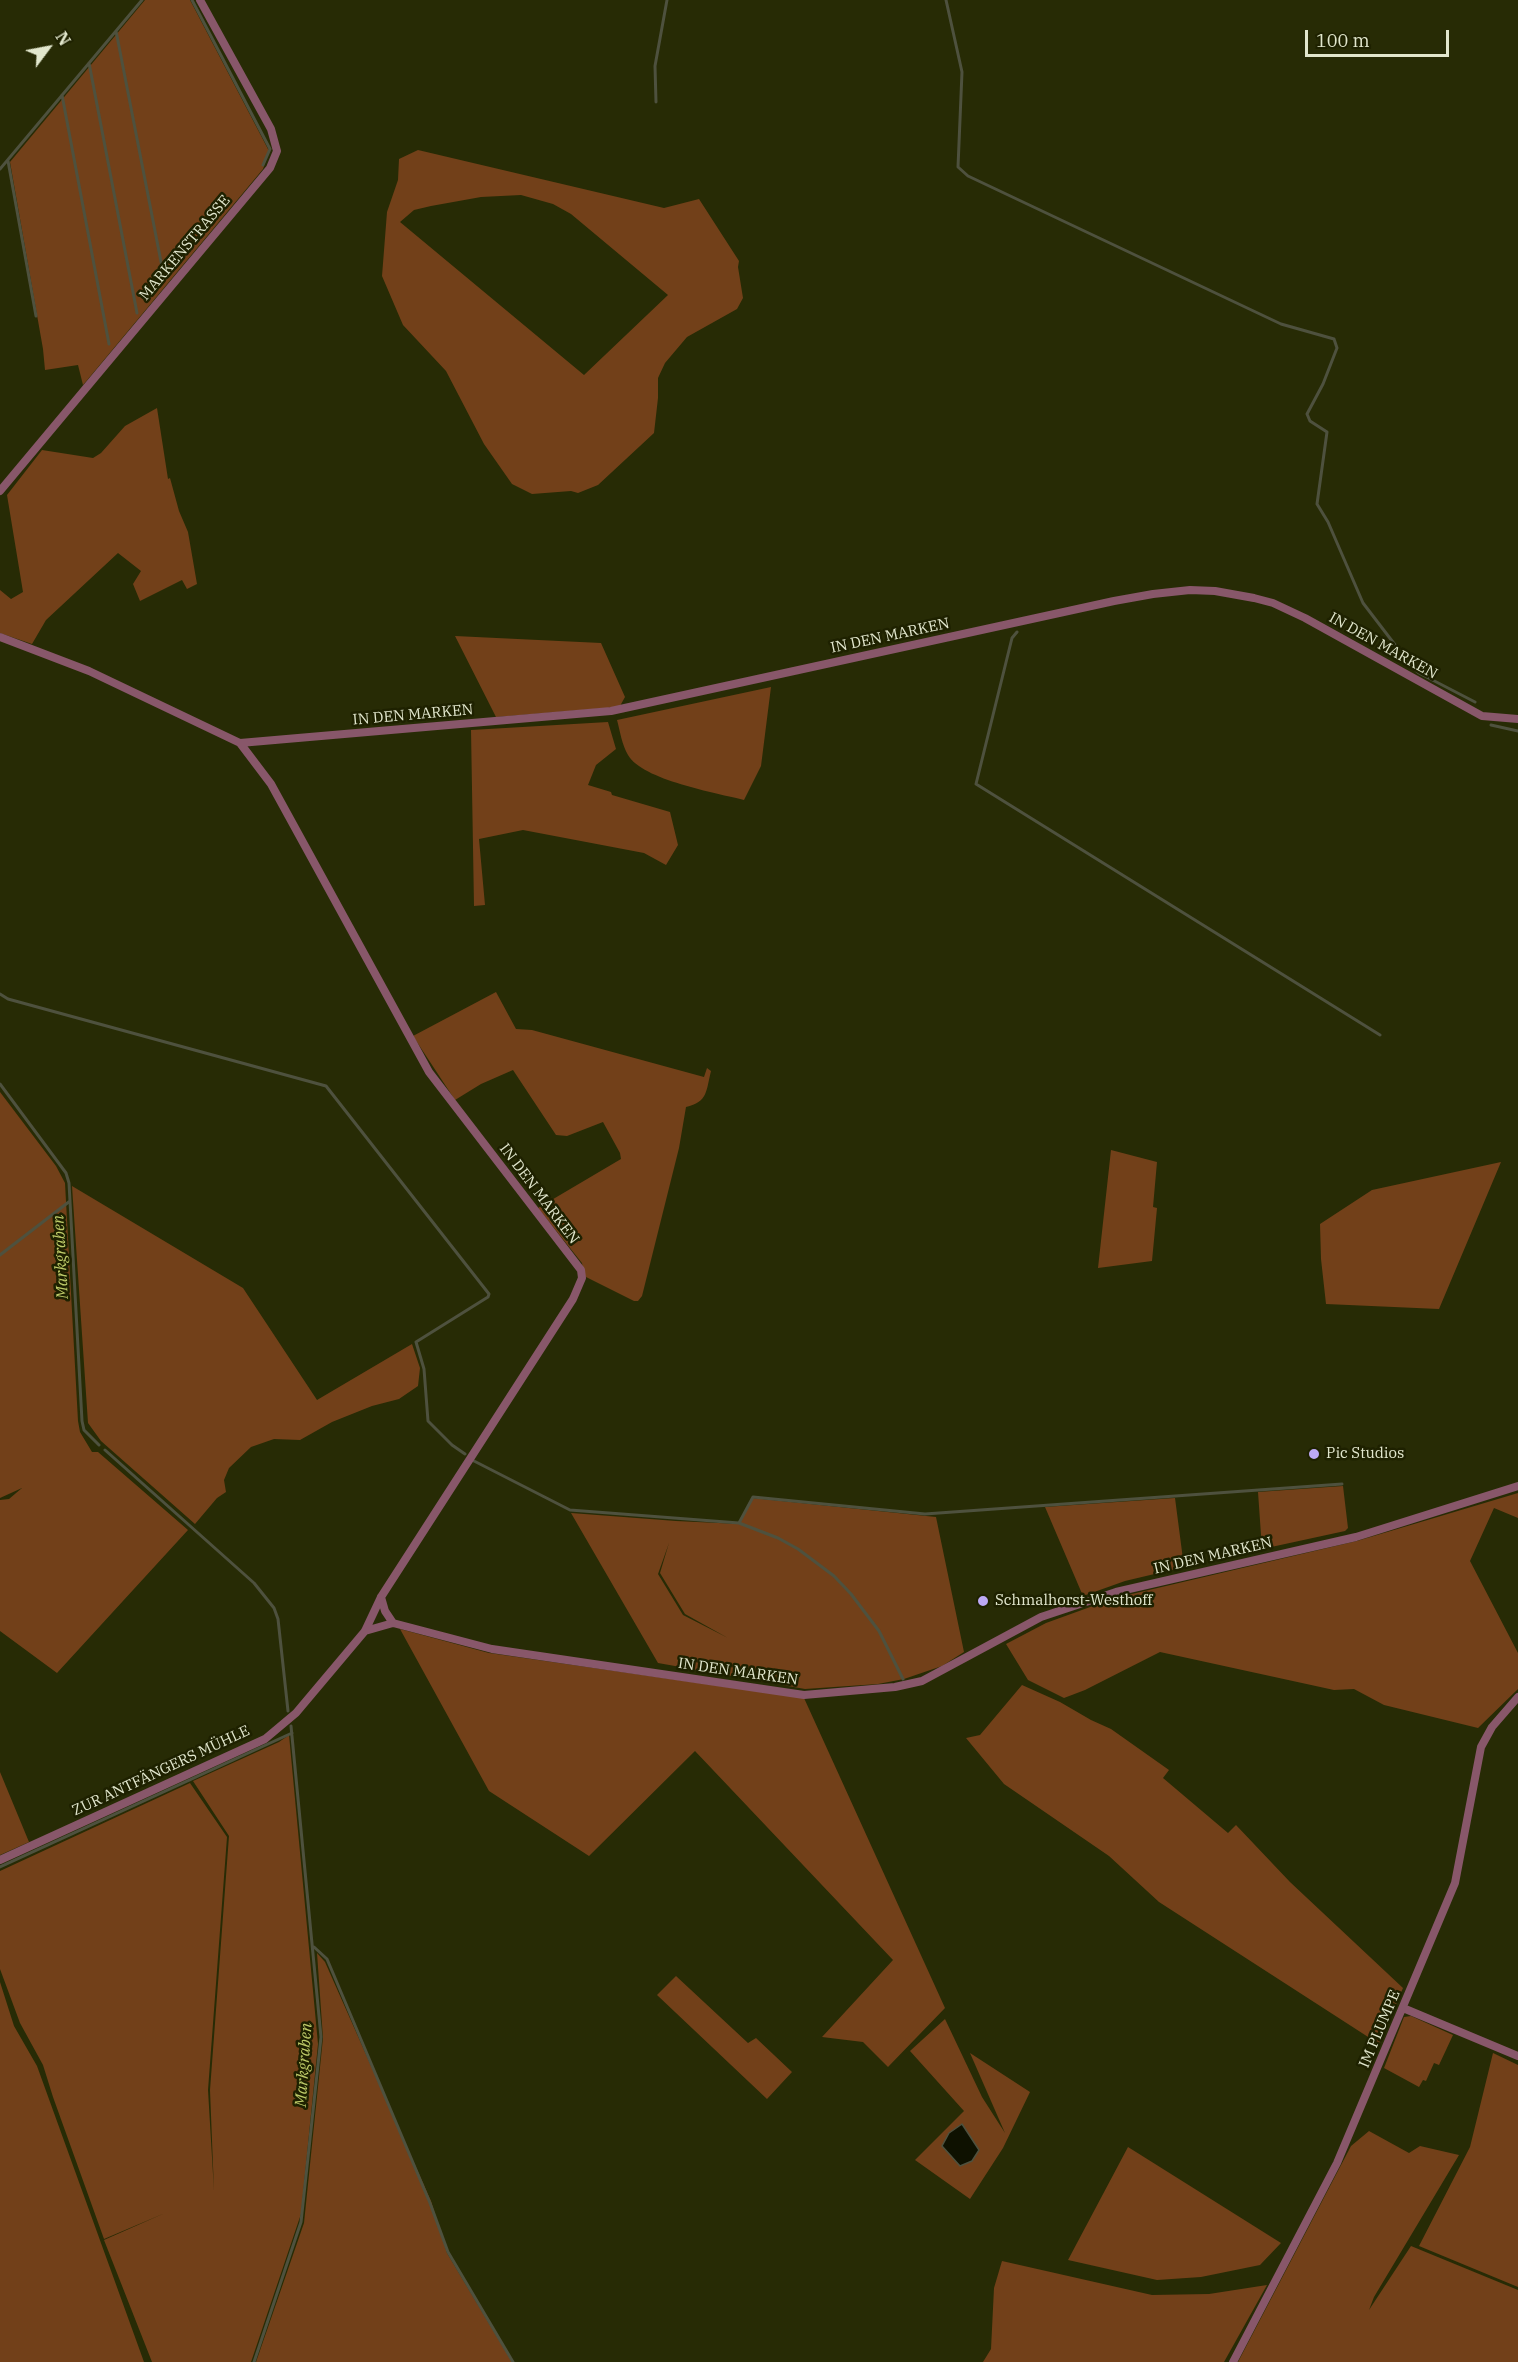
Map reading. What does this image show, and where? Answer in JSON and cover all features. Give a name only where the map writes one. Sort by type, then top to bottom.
[{"type":"street","name":"MARKENSTRASSE","points":[[0,491],[270,168],[277,151],[271,129],[200,0]]},
{"type":"street","name":"IN DEN MARKEN","points":[[240,743],[611,711],[1114,601],[1190,590],[1235,594],[1273,603],[1305,618],[1482,716],[1518,719]]},
{"type":"street","name":"IN DEN MARKEN","points":[[0,637],[89,671],[240,743],[271,784],[429,1072],[580,1270],[582,1278],[573,1299],[381,1597],[365,1631]]},
{"type":"street","name":"IN DEN MARKEN","points":[[393,1623],[492,1649],[804,1695],[894,1687],[922,1681],[1041,1617],[1116,1592],[1356,1538],[1518,1486]]},
{"type":"street","points":[[365,1631],[393,1623],[385,1611],[381,1597]]},
{"type":"street","name":"ZUR ANTFÄNGERS MÜHLE","points":[[0,1860],[265,1739],[296,1713],[365,1631]]},
{"type":"street","name":"IM PLUMPE","points":[[1233,2362],[1337,2163],[1455,1882],[1481,1747],[1492,1727],[1518,1697]]},
{"type":"street","points":[[1403,2007],[1518,2056]]},
{"type":"shaded area","points":[[145,0],[190,0],[269,151],[263,169],[83,385],[78,365],[45,370],[10,162]]},
{"type":"shaded area","points":[[418,150],[664,208],[699,199],[739,261],[743,298],[737,309],[687,337],[665,363],[658,378],[654,433],[598,485],[578,493],[571,491],[532,494],[512,484],[484,444],[446,371],[403,325],[382,276],[387,212],[398,180],[399,159]],"holes":[[[521,195],[553,204],[571,214],[668,295],[584,375],[400,222],[414,210],[481,197]]]},
{"type":"shaded area","points":[[157,408],[168,479],[170,478],[179,511],[188,532],[197,584],[187,589],[182,580],[140,601],[133,584],[141,571],[118,553],[46,620],[32,644],[0,633],[0,590],[11,599],[23,592],[7,495],[42,450],[93,458],[101,453],[125,426]]},
{"type":"shaded area","points":[[455,636],[601,643],[625,697],[620,706],[496,717]]},
{"type":"shaded area","points":[[771,687],[761,766],[744,800],[681,784],[648,772],[636,764],[626,751],[617,720]]},
{"type":"shaded area","points":[[608,722],[616,749],[596,765],[588,785],[611,792],[612,795],[670,812],[678,845],[666,865],[644,853],[523,830],[479,839],[485,905],[474,906],[471,730]]},
{"type":"shaded area","points":[[496,992],[516,1029],[532,1030],[704,1077],[707,1068],[711,1071],[705,1095],[698,1102],[686,1107],[679,1148],[642,1296],[638,1301],[584,1276],[582,1263],[538,1208],[621,1159],[603,1122],[567,1136],[556,1135],[513,1070],[481,1084],[455,1100],[413,1036]]},
{"type":"shaded area","points":[[0,1092],[56,1166],[65,1183],[80,1432],[92,1452],[98,1452],[188,1530],[57,1673],[0,1631],[0,1500],[9,1499],[22,1488],[0,1498]]},
{"type":"shaded area","points":[[1111,1150],[1157,1162],[1153,1207],[1157,1208],[1152,1261],[1098,1268]]},
{"type":"shaded area","points":[[1501,1162],[1439,1309],[1326,1304],[1320,1224],[1372,1190]]},
{"type":"shaded area","points":[[72,1186],[243,1288],[317,1400],[412,1344],[420,1368],[418,1386],[399,1399],[372,1406],[332,1422],[300,1440],[274,1439],[251,1447],[229,1468],[224,1480],[226,1492],[217,1498],[195,1524],[101,1441],[88,1423]]},
{"type":"shaded area","points":[[1343,1486],[1348,1528],[1345,1531],[1262,1549],[1258,1492]]},
{"type":"shaded area","points":[[1518,1493],[1518,1518],[1494,1508],[1470,1561],[1518,1653],[1518,1689],[1478,1728],[1384,1705],[1354,1689],[1334,1690],[1160,1652],[1085,1690],[1064,1698],[1028,1680],[1006,1644],[1046,1623],[1115,1598],[1357,1541]]},
{"type":"shaded area","points":[[752,1498],[936,1517],[964,1652],[942,1666],[904,1679],[878,1684],[805,1689],[658,1663],[571,1513],[739,1524]],"holes":[[[669,1543],[660,1573],[685,1614],[728,1638],[683,1615],[658,1574]]]},
{"type":"shaded area","points":[[1175,1498],[1184,1567],[1125,1581],[1083,1596],[1045,1507]]},
{"type":"shaded area","points":[[400,1629],[489,1653],[804,1698],[945,2008],[888,2067],[863,2042],[822,2037],[893,1960],[695,1751],[589,1856],[489,1791]]},
{"type":"shaded area","points":[[1022,1685],[1111,1729],[1169,1770],[1163,1778],[1228,1833],[1236,1825],[1290,1882],[1403,1988],[1379,2044],[1159,1902],[1109,1856],[1004,1784],[966,1738],[980,1735]]},
{"type":"shaded area","points":[[289,1735],[318,2044],[301,2214],[251,2362],[152,2362],[104,2240],[165,2213],[104,2239],[43,2065],[20,2023],[0,1969],[0,1871],[190,1783],[227,1837],[208,2090],[214,2191],[210,2090],[229,1836],[193,1781],[279,1742]]},
{"type":"shaded area","points":[[0,1772],[29,1842],[0,1855]]},
{"type":"shaded area","points":[[317,1953],[325,1962],[431,2201],[447,2253],[512,2362],[256,2362],[304,2223],[323,2038]]},
{"type":"shaded area","points":[[676,1976],[748,2043],[756,2038],[792,2072],[767,2099],[657,1995]]},
{"type":"shaded area","points":[[0,1982],[14,2026],[37,2066],[144,2362],[0,2362]]},
{"type":"shaded area","points":[[1411,2016],[1453,2035],[1439,2065],[1434,2063],[1426,2081],[1423,2080],[1419,2087],[1384,2068],[1404,2017]]},
{"type":"shaded area","points":[[945,2019],[982,2097],[1005,2133],[970,2053],[1030,2092],[1003,2148],[970,2199],[915,2160],[964,2111],[910,2051]]},
{"type":"shaded area","points":[[1493,2053],[1518,2065],[1518,2287],[1419,2246],[1470,2147]]},
{"type":"shaded area","points":[[962,2124],[979,2150],[972,2161],[960,2166],[942,2146],[949,2133]]},
{"type":"shaded area","points":[[1369,2131],[1409,2153],[1420,2146],[1459,2155],[1374,2297],[1369,2310],[1411,2246],[1518,2290],[1518,2362],[1238,2362],[1351,2146]]},
{"type":"shaded area","points":[[1128,2147],[1281,2243],[1260,2265],[1201,2277],[1157,2280],[1068,2260]]},
{"type":"shaded area","points":[[1002,2261],[1152,2295],[1209,2294],[1267,2285],[1224,2362],[983,2362],[991,2349],[994,2288]]},
{"type":"waterway","points":[[0,169],[142,0]]},
{"type":"waterway","points":[[192,0],[270,149],[263,165]]},
{"type":"waterway","points":[[656,102],[655,66],[667,0]]},
{"type":"waterway","points":[[946,0],[962,72],[958,167],[968,176],[1281,324],[1334,339],[1337,348],[1323,384],[1307,414],[1310,421],[1327,432],[1317,504],[1328,522],[1363,603],[1412,667],[1419,673],[1475,702]]},
{"type":"waterway","points":[[116,31],[163,272]]},
{"type":"waterway","points":[[89,63],[137,313]]},
{"type":"waterway","points":[[62,95],[109,344]]},
{"type":"waterway","points":[[8,161],[36,316]]},
{"type":"waterway","points":[[1017,632],[1012,638],[976,784],[1380,1035]]},
{"type":"waterway","points":[[1491,725],[1518,731]]},
{"type":"waterway","points":[[0,994],[8,999],[326,1086],[489,1294],[488,1297],[416,1342],[424,1369],[428,1421],[452,1445],[465,1454]]},
{"type":"waterway","name":"Markgraben","points":[[0,1084],[66,1173],[69,1183],[82,1421],[84,1430],[99,1445]]},
{"type":"waterway","points":[[0,1255],[70,1201]]},
{"type":"waterway","name":"Markgraben","points":[[105,1450],[254,1583],[274,1608],[278,1619],[288,1711]]},
{"type":"waterway","points":[[474,1461],[570,1510],[739,1523],[778,1538],[798,1549],[834,1576],[851,1594],[879,1631],[903,1679]]},
{"type":"waterway","points":[[739,1523],[753,1497],[925,1514],[1342,1484]]},
{"type":"waterway","name":"Markgraben","points":[[254,2362],[301,2222],[321,2037],[291,1726]]},
{"type":"waterway","points":[[0,1867],[292,1733]]},
{"type":"waterway","points":[[314,1947],[327,1959],[430,2203],[448,2252],[513,2362]]},
{"type":"place","name":"Pic Studios","points":[[1314,1454]]},
{"type":"place","name":"Schmalhorst-Westhoff","points":[[983,1601]]}]
